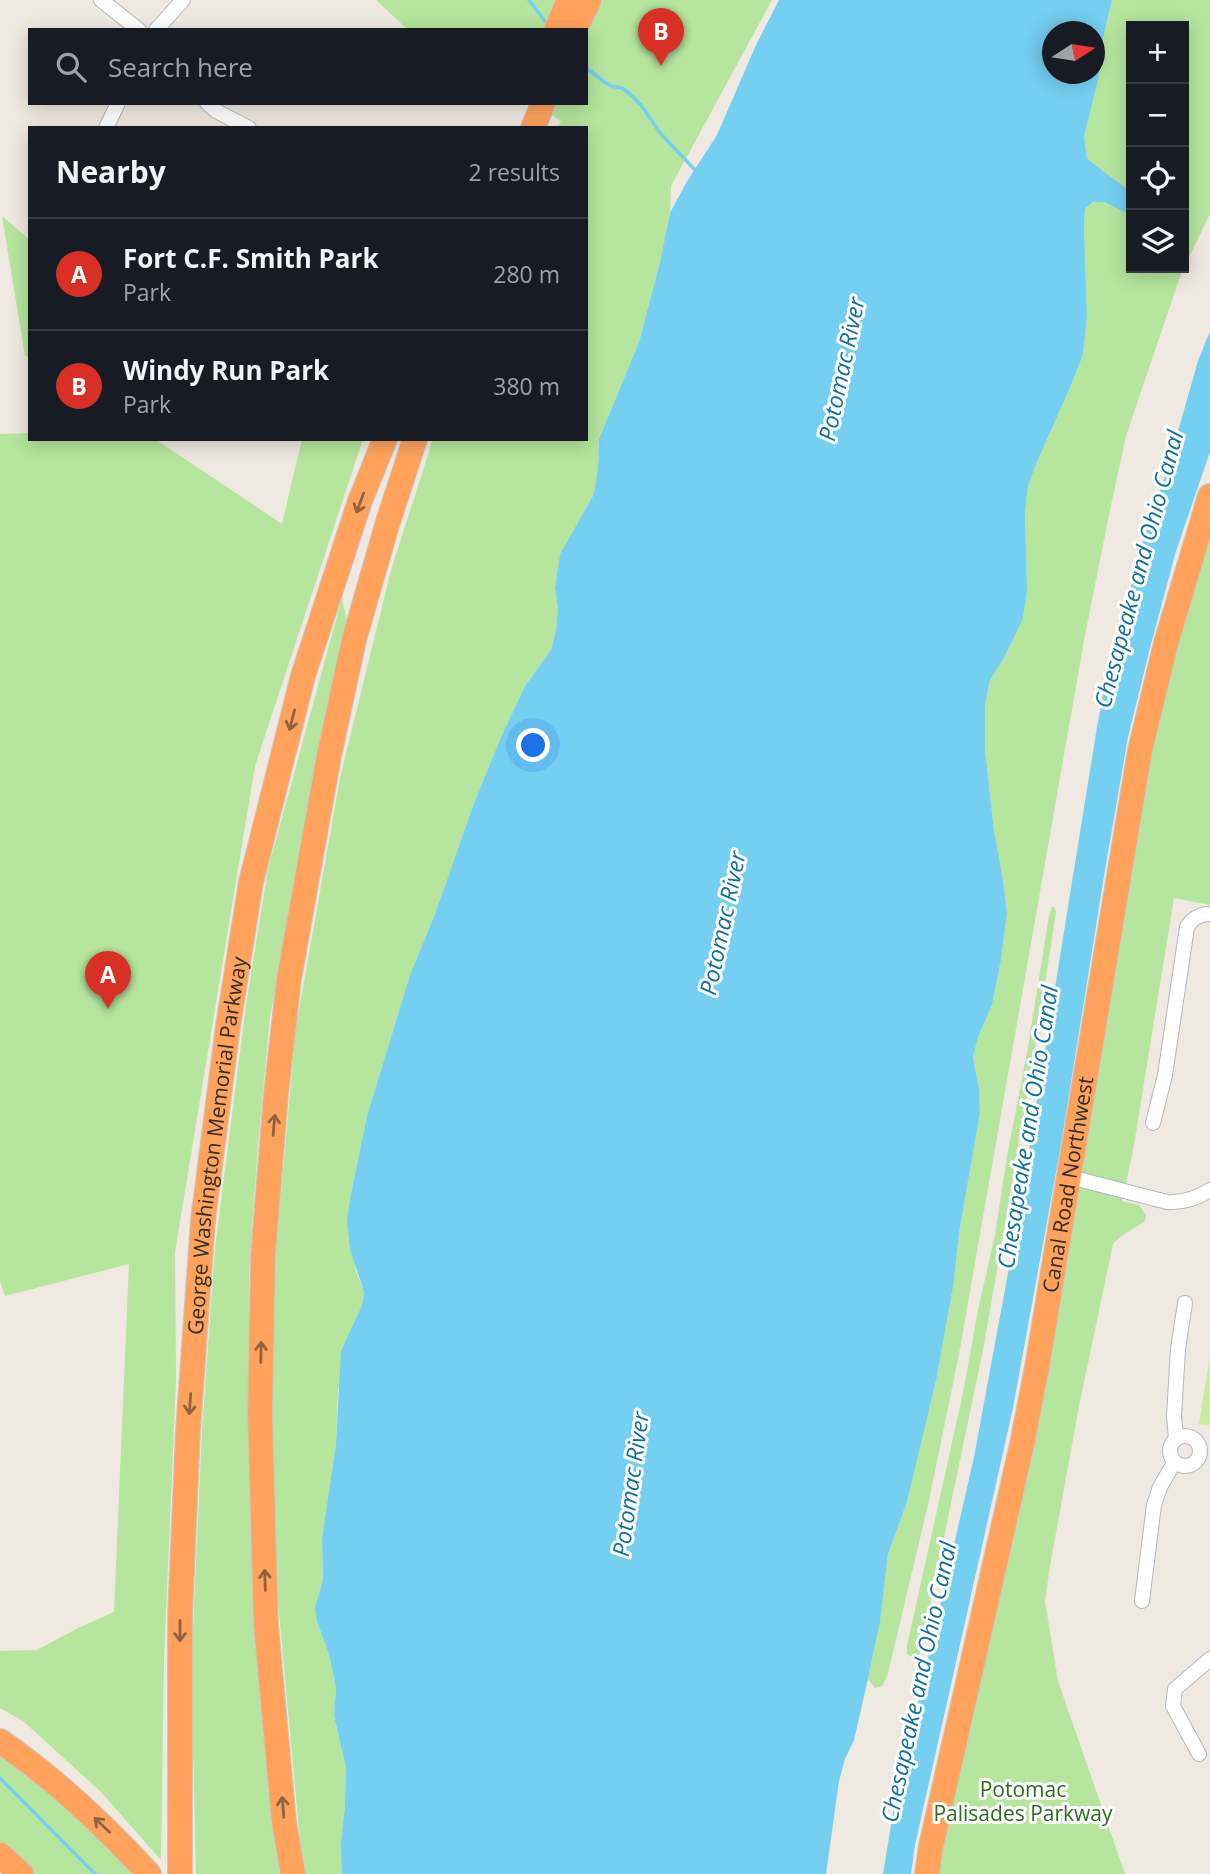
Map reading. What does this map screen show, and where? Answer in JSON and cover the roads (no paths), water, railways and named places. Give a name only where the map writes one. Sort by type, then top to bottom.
[{"type":"highway","points":[[557,28],[569,0]]},
{"type":"highway","points":[[576,28],[589,0]]},
{"type":"highway","name":"George Washington Memorial Parkway","points":[[180,1874],[180,1616],[188,1431],[203,1220],[228,1026],[251,882],[303,676],[360,501],[384,441]]},
{"type":"highway","points":[[293,1874],[284,1822],[266,1625],[260,1414],[262,1256],[289,979],[329,756],[354,640],[414,441]]},
{"type":"highway","name":"Canal Road Northwest","points":[[927,1874],[1036,1373],[1140,750],[1166,643],[1210,496]]},
{"type":"highway","points":[[0,1741],[62,1788],[149,1874]]},
{"type":"highway","points":[[0,1855],[21,1874]]},
{"type":"street","points":[[101,0],[136,28]]},
{"type":"street","points":[[158,28],[183,0]]},
{"type":"street","points":[[107,126],[117,105]]},
{"type":"street","points":[[209,105],[245,126]]},
{"type":"street","points":[[1153,1123],[1165,1076],[1186,931],[1189,923],[1205,914]]},
{"type":"street","points":[[1070,1177],[1167,1202],[1192,1199],[1210,1190]]},
{"type":"street","points":[[1175,1439],[1184,1436],[1192,1438],[1198,1443],[1205,1457],[1191,1466],[1182,1467],[1174,1463],[1169,1451],[1175,1439],[1178,1349],[1185,1303]]},
{"type":"street","points":[[1142,1601],[1154,1505],[1160,1487],[1174,1463]]},
{"type":"street","points":[[1199,1754],[1173,1706],[1175,1689],[1210,1659]]},
{"type":"water","name":"Potomac River","points":[[779,0],[1112,0],[1105,30],[1105,21],[1042,21],[1042,84],[1097,84],[1084,137],[1087,158],[1126,188],[1126,213],[1104,202],[1093,202],[1085,209],[1087,317],[1083,355],[1028,486],[1025,512],[1027,591],[1023,619],[990,680],[985,705],[985,749],[1007,913],[992,1005],[978,1037],[973,1058],[980,1113],[936,1381],[907,1502],[888,1554],[880,1622],[854,1740],[839,1781],[826,1874],[342,1874],[341,1844],[346,1768],[334,1716],[336,1688],[315,1607],[323,1580],[322,1538],[336,1444],[341,1351],[362,1305],[364,1292],[350,1249],[347,1220],[367,1116],[410,975],[435,914],[473,806],[525,686],[551,650],[558,609],[555,588],[560,554],[594,494],[599,439],[639,342],[670,213],[717,135],[756,45]]},
{"type":"water","name":"Chesapeake and Ohio Canal","points":[[1210,331],[1210,452],[1176,551],[1128,737],[1061,1145],[1013,1408],[915,1845],[911,1874],[883,1874],[893,1813],[974,1457],[1016,1230],[1106,678],[1143,542],[1198,361]]},
{"type":"waterway","points":[[529,0],[547,24]]},
{"type":"waterway","points":[[588,70],[611,86],[622,88],[629,93],[661,134],[697,172]]},
{"type":"waterway","points":[[0,1778],[95,1874]]},
{"type":"place","name":"Windy Run Park","points":[[661,66]]},
{"type":"place","name":"Fort C.F. Smith Park","points":[[108,1009]]},
{"type":"park label","name":"Potomac Palisades Parkway","points":[[1023,1801]]}]
